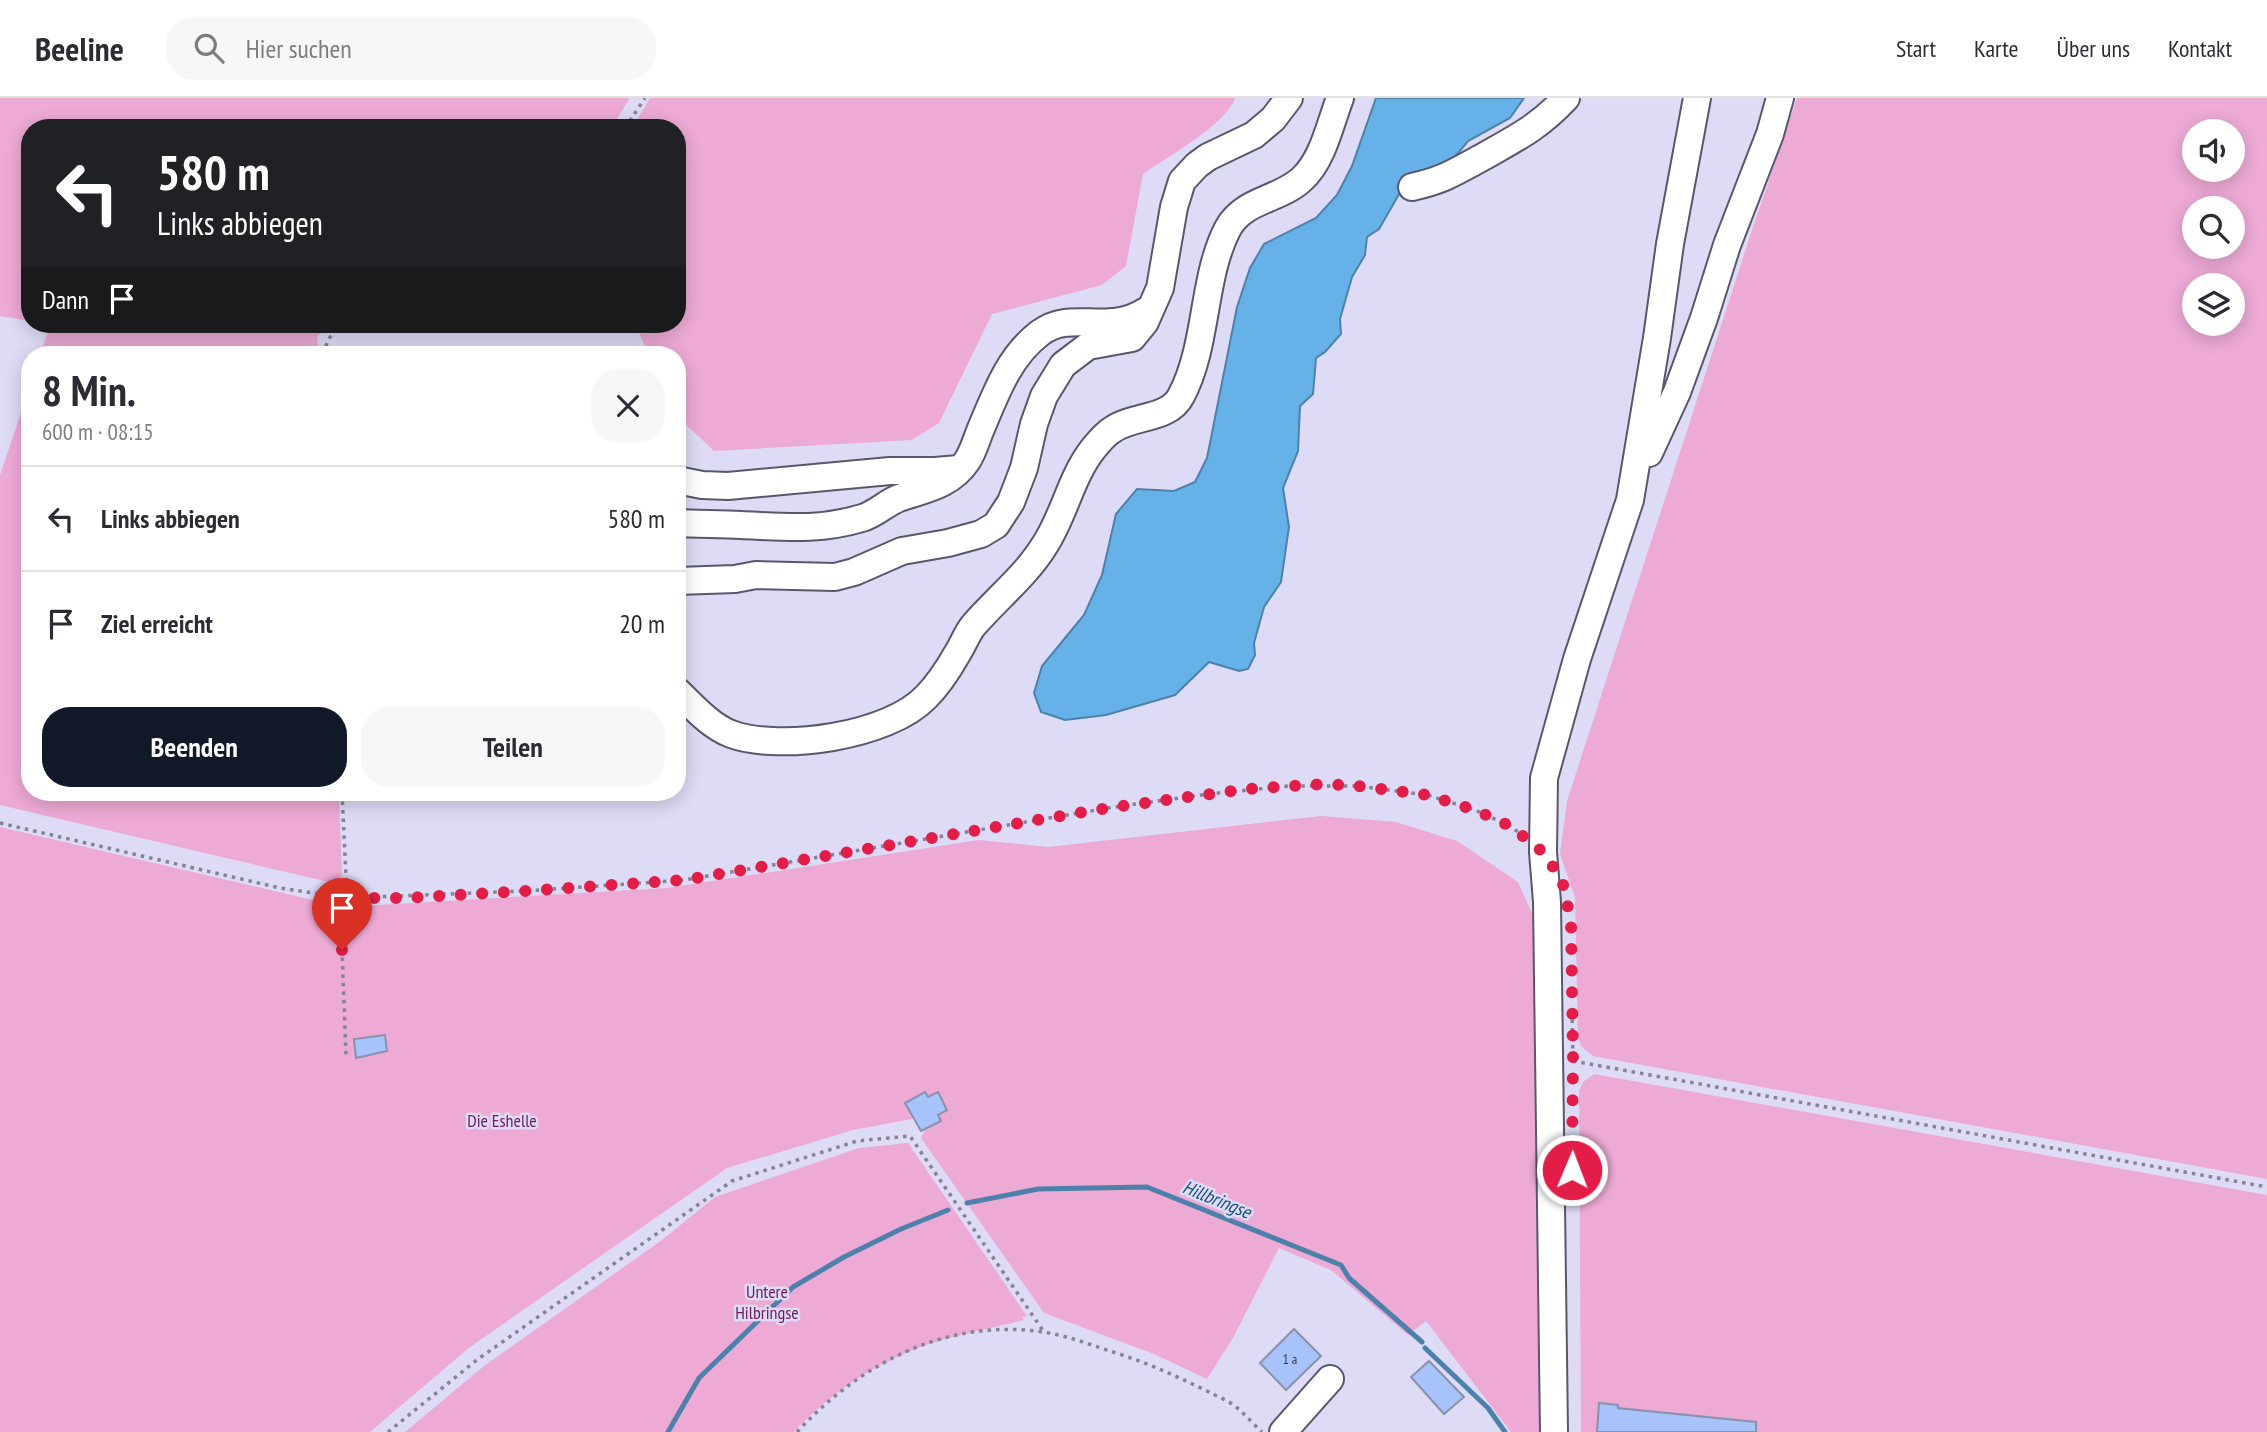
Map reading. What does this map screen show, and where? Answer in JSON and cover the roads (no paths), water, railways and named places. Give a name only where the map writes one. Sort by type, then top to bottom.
[{"type":"lane","points":[[686,581],[735,579],[756,575],[835,577],[854,572],[902,551],[981,534],[996,525],[1011,502],[1024,468],[1041,405],[1063,365],[1088,346],[1132,338],[1145,323],[1162,279],[1174,207],[1182,181],[1197,164],[1254,135],[1273,119],[1289,98]]},
{"type":"lane","points":[[686,699],[710,721],[730,734],[798,741],[871,729],[905,716],[927,696],[957,654],[968,632],[1028,568],[1047,543],[1073,482],[1093,449],[1112,429],[1141,417],[1164,412],[1181,397],[1203,329],[1213,277],[1228,228],[1240,213],[1251,205],[1303,179],[1321,148],[1339,98]]},
{"type":"lane","points":[[1412,187],[1451,177],[1511,143],[1533,129],[1566,98]]},
{"type":"lane","points":[[1630,500],[1670,244],[1697,98]]},
{"type":"lane","points":[[1554,1432],[1547,902],[1543,852],[1544,778],[1577,659],[1630,500],[1677,392],[1727,245],[1770,134],[1780,98]]},
{"type":"lane","points":[[686,523],[776,529],[817,527],[865,518],[889,502],[939,486],[954,477],[968,460],[1014,359],[1032,340],[1055,324],[1070,321],[1117,323],[1133,319],[1153,306]]},
{"type":"lane","points":[[686,482],[728,486],[890,471],[961,468]]},
{"type":"lane","points":[[1283,1432],[1330,1379]]},
{"type":"water","points":[[1376,98],[1524,98],[1510,118],[1468,141],[1445,169],[1402,189],[1379,229],[1367,237],[1365,255],[1352,277],[1340,319],[1341,334],[1316,358],[1313,394],[1300,406],[1298,451],[1283,488],[1289,527],[1281,582],[1264,607],[1254,643],[1255,655],[1248,669],[1239,671],[1209,662],[1175,695],[1106,715],[1065,720],[1041,712],[1034,693],[1042,666],[1084,615],[1102,575],[1116,514],[1137,489],[1174,491],[1195,482],[1207,458],[1237,307],[1250,268],[1264,244],[1316,218],[1337,195],[1352,166]]},
{"type":"waterway","name":"Hillbringse","points":[[967,1203],[1038,1189],[1147,1187],[1341,1265],[1349,1278],[1422,1342]]},
{"type":"waterway","name":"Hillbringse","points":[[668,1432],[699,1378],[793,1287],[844,1257],[948,1210]]},
{"type":"waterway","name":"Hillbringse","points":[[1425,1348],[1488,1408],[1505,1432]]},
{"type":"park label","name":"Die Eshelle","points":[[502,1120]]},
{"type":"park label","name":"Untere Hilbringse","points":[[767,1301]]}]
